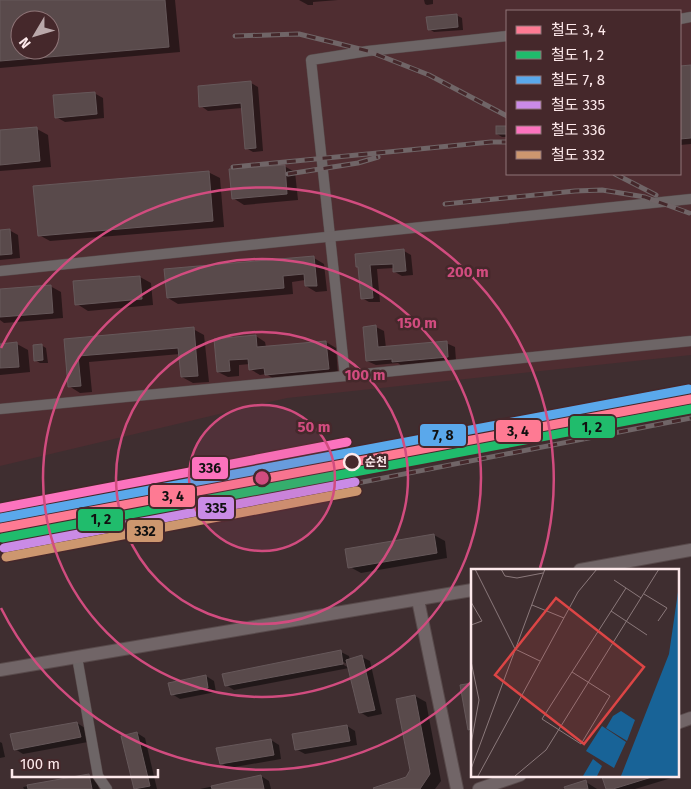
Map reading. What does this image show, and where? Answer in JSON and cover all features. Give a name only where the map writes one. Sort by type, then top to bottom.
[{"type":"main road","points":[[586,569],[691,550]]},
{"type":"main road","points":[[0,670],[471,590]]},
{"type":"main road","points":[[418,600],[457,789]]},
{"type":"main road","points":[[678,723],[691,718]]},
{"type":"main road","points":[[479,789],[517,776]]},
{"type":"street","points":[[345,376],[311,60],[368,51],[506,36]]},
{"type":"street","points":[[0,271],[691,199]]},
{"type":"street","points":[[0,409],[691,341]]},
{"type":"street","points":[[77,658],[98,776],[107,789]]},
{"type":"shaded area","points":[[0,0],[691,0],[691,355],[287,398],[0,466]]},
{"type":"building","points":[[0,0],[165,0],[169,47],[60,56],[60,10],[10,10],[10,60],[12,60],[0,61]]},
{"type":"building","points":[[457,14],[458,27],[428,30],[426,17]]},
{"type":"building","points":[[691,65],[691,138],[681,139],[681,66]]},
{"type":"building","points":[[251,81],[256,148],[245,149],[241,103],[199,107],[198,86]]},
{"type":"building","points":[[95,92],[97,114],[55,118],[53,95]]},
{"type":"building","points":[[496,126],[506,126],[506,134],[496,134]]},
{"type":"building","points":[[37,127],[40,161],[0,165],[0,130]]},
{"type":"building","points":[[285,165],[287,194],[232,199],[229,169]]},
{"type":"building","points":[[209,171],[213,221],[38,236],[33,186]]},
{"type":"building","points":[[10,229],[12,254],[0,255],[0,230]]},
{"type":"building","points":[[404,249],[406,271],[393,272],[393,264],[370,265],[373,298],[361,299],[355,254]]},
{"type":"building","points":[[314,256],[317,286],[305,286],[304,274],[283,276],[284,288],[167,298],[164,269]]},
{"type":"building","points":[[140,276],[142,299],[75,305],[73,281]]},
{"type":"building","points":[[51,285],[53,313],[0,317],[0,289]]},
{"type":"building","points":[[376,325],[378,347],[447,341],[448,357],[392,362],[392,359],[366,361],[363,327]]},
{"type":"building","points":[[194,327],[198,376],[181,377],[178,348],[78,356],[81,386],[68,387],[64,339]]},
{"type":"building","points":[[256,335],[257,347],[326,341],[329,369],[265,375],[264,368],[249,370],[248,359],[229,360],[230,371],[217,372],[214,339]]},
{"type":"building","points":[[17,342],[19,367],[0,368],[0,344]]},
{"type":"building","points":[[42,344],[43,360],[34,361],[33,345]]},
{"type":"building","points":[[434,534],[437,553],[348,568],[345,549]]},
{"type":"building","points":[[341,650],[343,664],[225,686],[222,674]]},
{"type":"building","points":[[362,655],[375,710],[359,713],[346,660]]},
{"type":"building","points":[[206,675],[208,688],[171,695],[168,683]]},
{"type":"building","points":[[471,683],[471,729],[468,730],[460,685]]},
{"type":"building","points":[[415,695],[430,774],[420,789],[374,789],[406,777],[410,770],[396,699]]},
{"type":"building","points":[[77,722],[81,737],[14,750],[10,734]]},
{"type":"building","points":[[347,725],[350,741],[295,750],[292,734]]},
{"type":"building","points":[[137,732],[150,786],[134,789],[121,736]]},
{"type":"building","points":[[271,739],[274,755],[220,764],[216,748]]},
{"type":"building","points":[[89,774],[92,789],[28,789],[27,785]]},
{"type":"building","points":[[261,775],[264,789],[212,789],[211,786]]},
{"type":"building","points":[[652,776],[613,789],[606,789],[602,777]]},
{"type":"building","points":[[586,780],[588,789],[565,789],[564,787]]},
{"type":"railway","points":[[235,36],[299,34],[368,51],[429,75],[506,115]]},
{"type":"railway","points":[[233,167],[506,142]]},
{"type":"railway","points":[[288,174],[358,163],[378,157]]},
{"type":"railway","points":[[617,175],[656,195]]},
{"type":"railway","points":[[445,204],[602,190],[645,197],[689,213]]},
{"type":"railway","points":[[0,549],[81,537],[691,418]]},
{"type":"transit line","points":[[0,518],[689,389]]},
{"type":"transit line","points":[[0,528],[691,399]]},
{"type":"transit line","points":[[2,538],[691,409]]},
{"type":"rail line","name":"336","points":[[0,508],[347,442]]},
{"type":"rail line","name":"335","points":[[4,548],[355,482]]},
{"type":"rail line","name":"332","points":[[6,557],[357,491]]},
{"type":"place","name":"순천","points":[[352,462]]}]
